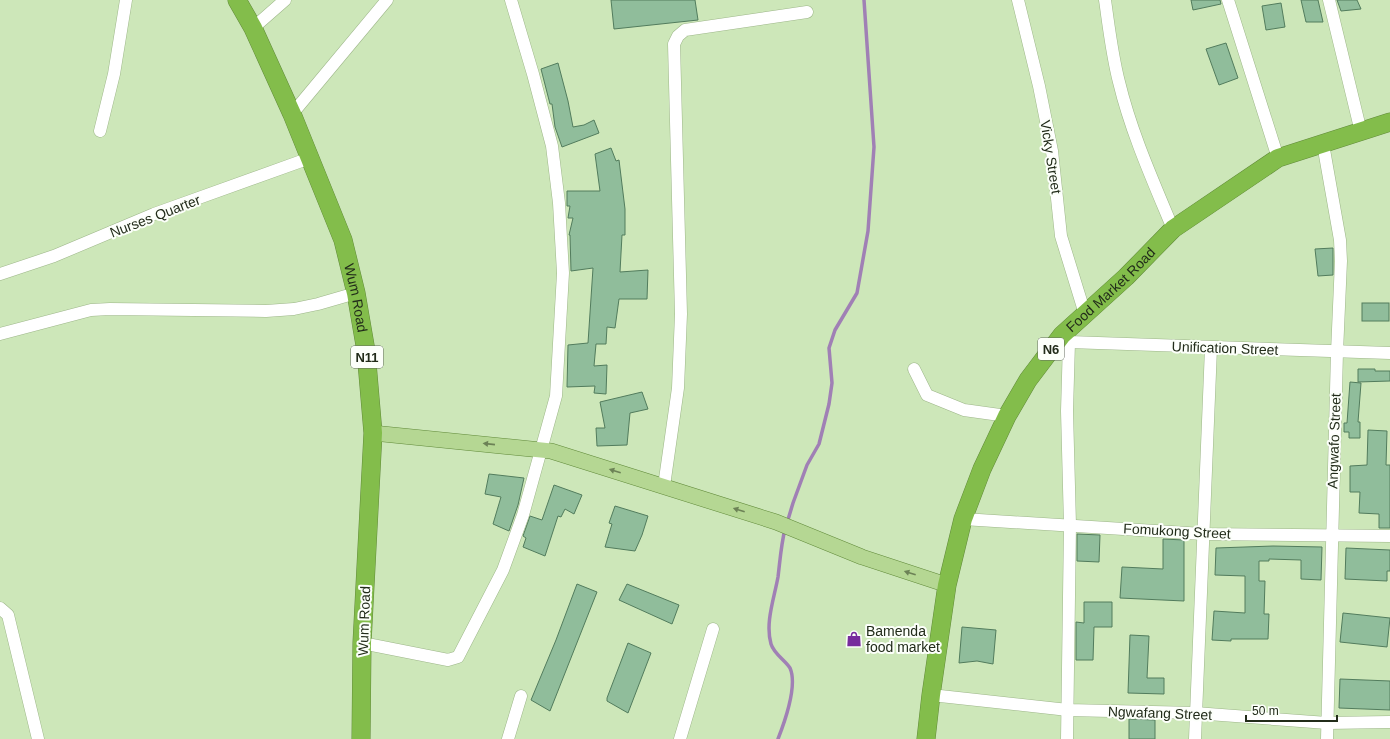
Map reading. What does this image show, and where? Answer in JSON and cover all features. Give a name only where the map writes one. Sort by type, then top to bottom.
[{"type":"highway","name":"Wum Road","points":[[237,0],[253,28],[292,114],[343,240],[356,293],[366,351],[373,433],[362,643],[361,739]]},
{"type":"highway","name":"Food Market Road","points":[[926,739],[947,585],[963,519],[982,469],[1007,416],[1028,380],[1066,339],[1085,314],[1126,277],[1173,229],[1278,158],[1390,122]]},
{"type":"main road","points":[[373,433],[551,451],[794,528],[862,557],[947,585]]},
{"type":"street","points":[[100,131],[114,74],[126,0]]},
{"type":"street","points":[[253,28],[285,0]]},
{"type":"street","points":[[292,114],[387,0]]},
{"type":"street","points":[[362,643],[448,660],[458,656],[503,570],[523,515],[556,396],[563,273],[559,203],[552,146],[511,0]]},
{"type":"street","name":"Vicky Street","points":[[1018,0],[1039,86],[1052,151],[1061,236],[1085,314]]},
{"type":"street","points":[[1105,0],[1110,38],[1125,104],[1146,164],[1173,229]]},
{"type":"street","points":[[1228,0],[1278,158]]},
{"type":"street","points":[[1329,0],[1361,132]]},
{"type":"street","points":[[664,486],[678,388],[681,314],[674,44],[678,36],[685,30],[807,12]]},
{"type":"street","name":"Angwafo Street","points":[[1323,144],[1340,240],[1340,287],[1331,535],[1326,739]]},
{"type":"street","name":"Nurses Quarter","points":[[0,274],[54,256],[154,214],[310,158]]},
{"type":"street","points":[[0,334],[91,310],[110,308],[266,311],[318,304],[356,293]]},
{"type":"street","points":[[1066,339],[1070,525],[1067,739]]},
{"type":"street","name":"Unification Street","points":[[1066,339],[1211,348],[1390,353]]},
{"type":"street","points":[[1195,739],[1211,348]]},
{"type":"street","points":[[914,369],[927,395],[964,410],[1007,416]]},
{"type":"street","name":"Fomukong Street","points":[[963,519],[1203,534],[1390,536]]},
{"type":"street","points":[[0,608],[8,615],[38,739]]},
{"type":"street","points":[[680,739],[713,629]]},
{"type":"street","name":"Ngwafang Street","points":[[931,695],[1068,710],[1195,714],[1327,723],[1390,722]]},
{"type":"street","points":[[508,739],[521,696]]},
{"type":"building","points":[[611,0],[695,0],[698,20],[614,29]]},
{"type":"building","points":[[1191,0],[1220,0],[1221,4],[1193,10]]},
{"type":"building","points":[[1301,0],[1318,0],[1323,22],[1306,22]]},
{"type":"building","points":[[1337,0],[1357,0],[1361,9],[1341,11]]},
{"type":"building","points":[[1281,3],[1285,27],[1266,30],[1262,6]]},
{"type":"building","points":[[1226,43],[1238,78],[1219,85],[1206,49]]},
{"type":"building","points":[[558,63],[573,127],[584,125],[594,120],[599,133],[562,147],[555,127],[552,104],[550,104],[541,69]]},
{"type":"building","points":[[611,148],[616,161],[619,160],[625,209],[625,235],[622,235],[620,272],[648,270],[647,299],[619,299],[615,328],[607,327],[606,344],[596,344],[594,366],[607,365],[606,394],[594,393],[595,386],[567,387],[568,345],[588,343],[593,268],[571,271],[569,235],[573,218],[568,218],[570,206],[567,206],[567,191],[600,191],[595,154]]},
{"type":"building","points":[[1333,248],[1333,275],[1318,276],[1315,249]]},
{"type":"building","points":[[1362,303],[1389,303],[1389,321],[1362,321]]},
{"type":"building","points":[[1358,369],[1390,371],[1390,381],[1358,382]]},
{"type":"building","points":[[1350,382],[1361,383],[1358,422],[1360,422],[1360,438],[1349,438],[1349,432],[1344,432],[1344,423],[1347,423]]},
{"type":"building","points":[[642,392],[648,409],[630,413],[627,445],[597,446],[596,428],[605,428],[600,402]]},
{"type":"building","points":[[1368,430],[1387,431],[1386,465],[1390,465],[1390,528],[1379,528],[1379,514],[1359,513],[1360,492],[1350,492],[1350,466],[1367,465]]},
{"type":"building","points":[[489,474],[524,478],[518,505],[509,531],[493,524],[501,497],[485,494]]},
{"type":"building","points":[[554,485],[582,495],[574,514],[565,509],[561,517],[558,516],[545,556],[523,547],[526,538],[523,536],[530,516],[542,520]]},
{"type":"building","points":[[615,506],[648,516],[635,551],[605,547],[612,524],[609,523]]},
{"type":"building","points":[[1077,534],[1100,535],[1099,562],[1077,561]]},
{"type":"building","points":[[1163,539],[1184,540],[1184,601],[1120,598],[1122,567],[1163,569]]},
{"type":"building","points":[[1273,546],[1322,547],[1321,580],[1301,579],[1301,560],[1269,559],[1269,561],[1259,561],[1259,581],[1265,581],[1264,614],[1269,614],[1268,639],[1231,639],[1231,641],[1212,640],[1214,611],[1245,613],[1245,576],[1215,575],[1216,548]]},
{"type":"building","points":[[1346,548],[1390,550],[1390,571],[1387,571],[1387,581],[1345,579]]},
{"type":"building","points":[[577,584],[597,592],[550,711],[531,700]]},
{"type":"building","points":[[627,584],[679,605],[672,624],[619,600]]},
{"type":"building","points":[[1084,602],[1112,602],[1112,627],[1094,627],[1093,660],[1076,660],[1076,622],[1084,623]]},
{"type":"building","points":[[1343,613],[1390,618],[1387,647],[1340,642]]},
{"type":"building","points":[[962,627],[996,630],[993,664],[977,661],[959,663]]},
{"type":"building","points":[[1130,635],[1149,636],[1147,678],[1164,678],[1164,694],[1128,693]]},
{"type":"building","points":[[628,643],[651,653],[628,713],[607,701],[607,698]]},
{"type":"building","points":[[1340,679],[1390,681],[1390,710],[1339,708]]},
{"type":"building","points":[[1129,719],[1155,720],[1155,739],[1129,739]]},
{"type":"waterway","points":[[787,523],[807,465],[819,444],[829,404],[832,383],[829,348],[835,330],[857,293],[868,231],[874,147],[864,0]]},
{"type":"waterway","points":[[778,739],[790,704],[792,694],[792,675],[790,668],[772,648],[769,628],[785,529]]},
{"type":"place","name":"Bamenda food market","points":[[854,639]]}]
